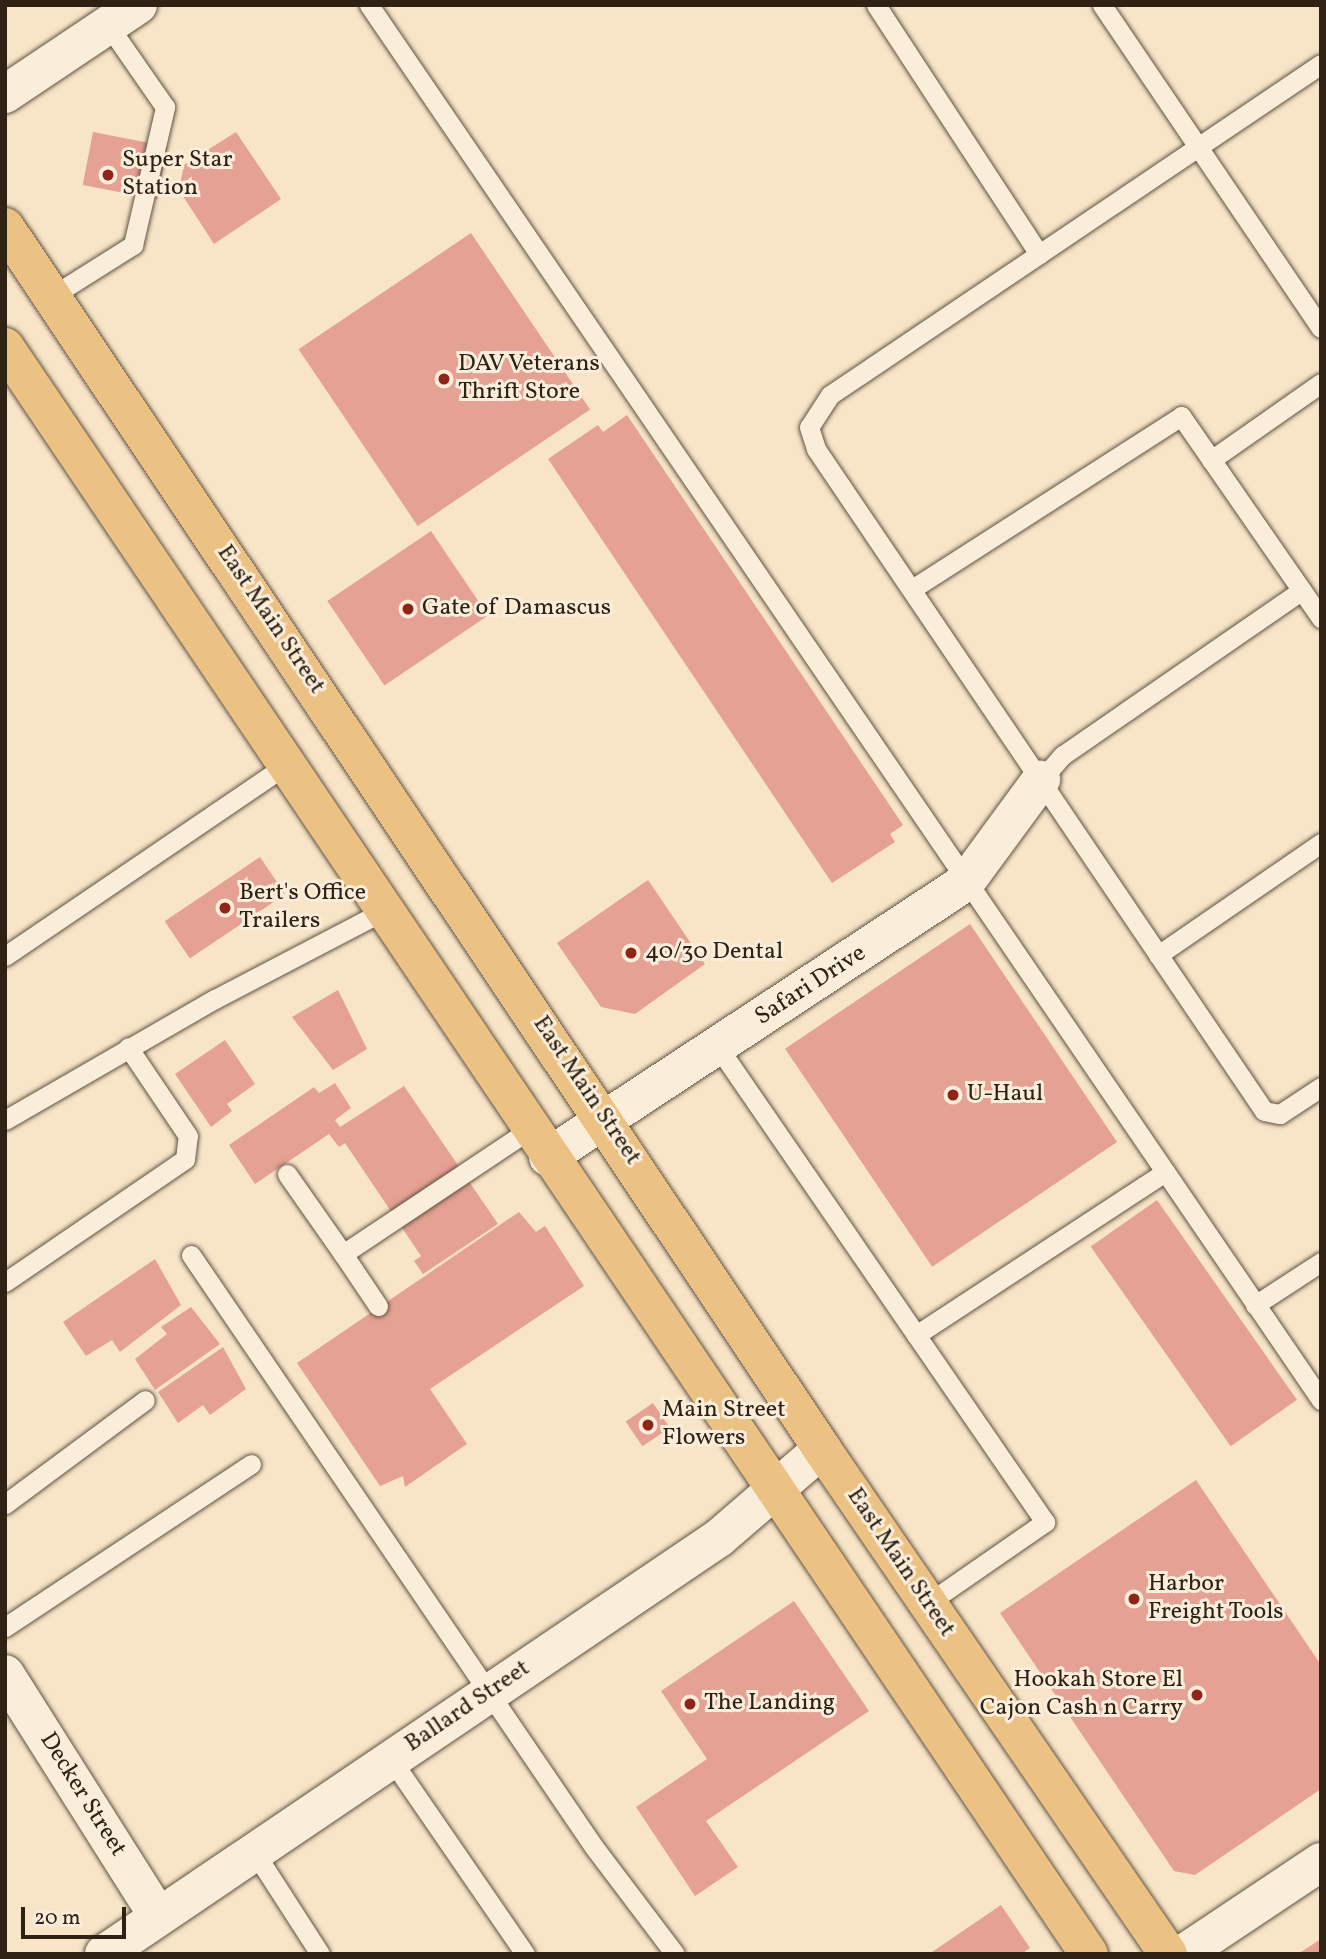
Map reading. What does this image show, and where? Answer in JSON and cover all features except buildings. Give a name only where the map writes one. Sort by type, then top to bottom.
[{"type":"main road","name":"East Main Street","points":[[5,227],[606,1120],[822,1449],[1168,1954]]},
{"type":"main road","points":[[5,347],[539,1144],[1089,1954]]},
{"type":"street","points":[[5,94],[123,15]]},
{"type":"street","name":"Safari Drive","points":[[539,1144],[606,1120],[966,882],[1041,780]]},
{"type":"street","name":"Ballard Street","points":[[104,1954],[719,1538],[822,1449]]},
{"type":"street","name":"Decker Street","points":[[5,1674],[158,1916]]},
{"type":"street","points":[[1184,1954],[1321,1862]]},
{"type":"lane","points":[[369,5],[1321,1400]]},
{"type":"lane","points":[[876,5],[1039,254]]},
{"type":"lane","points":[[1102,5],[1321,328]]},
{"type":"lane","points":[[52,296],[133,245],[165,107],[123,15]]},
{"type":"lane","points":[[1321,64],[830,395],[809,427],[816,449],[1264,1111],[1280,1114],[1321,1087]]},
{"type":"lane","points":[[1211,460],[1321,383]]},
{"type":"lane","points":[[912,589],[1181,416],[1321,618]]},
{"type":"lane","points":[[1041,780],[1063,755],[1301,590]]},
{"type":"lane","points":[[5,956],[286,765]]},
{"type":"lane","points":[[1158,956],[1321,843]]},
{"type":"lane","points":[[5,1119],[128,1047],[383,911]]},
{"type":"lane","points":[[5,1282],[185,1159],[188,1136],[128,1047]]},
{"type":"lane","points":[[718,1047],[1045,1522],[928,1603]]},
{"type":"lane","points":[[343,1254],[539,1144]]},
{"type":"lane","points":[[916,1335],[1165,1172]]},
{"type":"lane","points":[[287,1174],[378,1306]]},
{"type":"lane","points":[[191,1255],[490,1693],[674,1954]]},
{"type":"lane","points":[[1255,1306],[1321,1262]]},
{"type":"lane","points":[[5,1504],[145,1401]]},
{"type":"lane","points":[[5,1627],[251,1464]]},
{"type":"lane","points":[[391,1759],[526,1954]]},
{"type":"lane","points":[[255,1853],[320,1954]]},
{"type":"place","name":"Super Star Station","points":[[108,175]]},
{"type":"place","name":"DAV Veterans Thrift Store","points":[[444,379]]},
{"type":"place","name":"Gate of Damascus","points":[[408,609]]},
{"type":"place","name":"Bert's Office Trailers","points":[[225,908]]},
{"type":"place","name":"40/30 Dental","points":[[631,953]]},
{"type":"place","name":"U-Haul","points":[[953,1095]]},
{"type":"place","name":"Main Street Flowers","points":[[648,1425]]},
{"type":"place","name":"Harbor Freight Tools","points":[[1134,1599]]},
{"type":"place","name":"Hookah Store El Cajon Cash n Carry","points":[[1197,1695]]},
{"type":"place","name":"The Landing","points":[[690,1704]]}]
